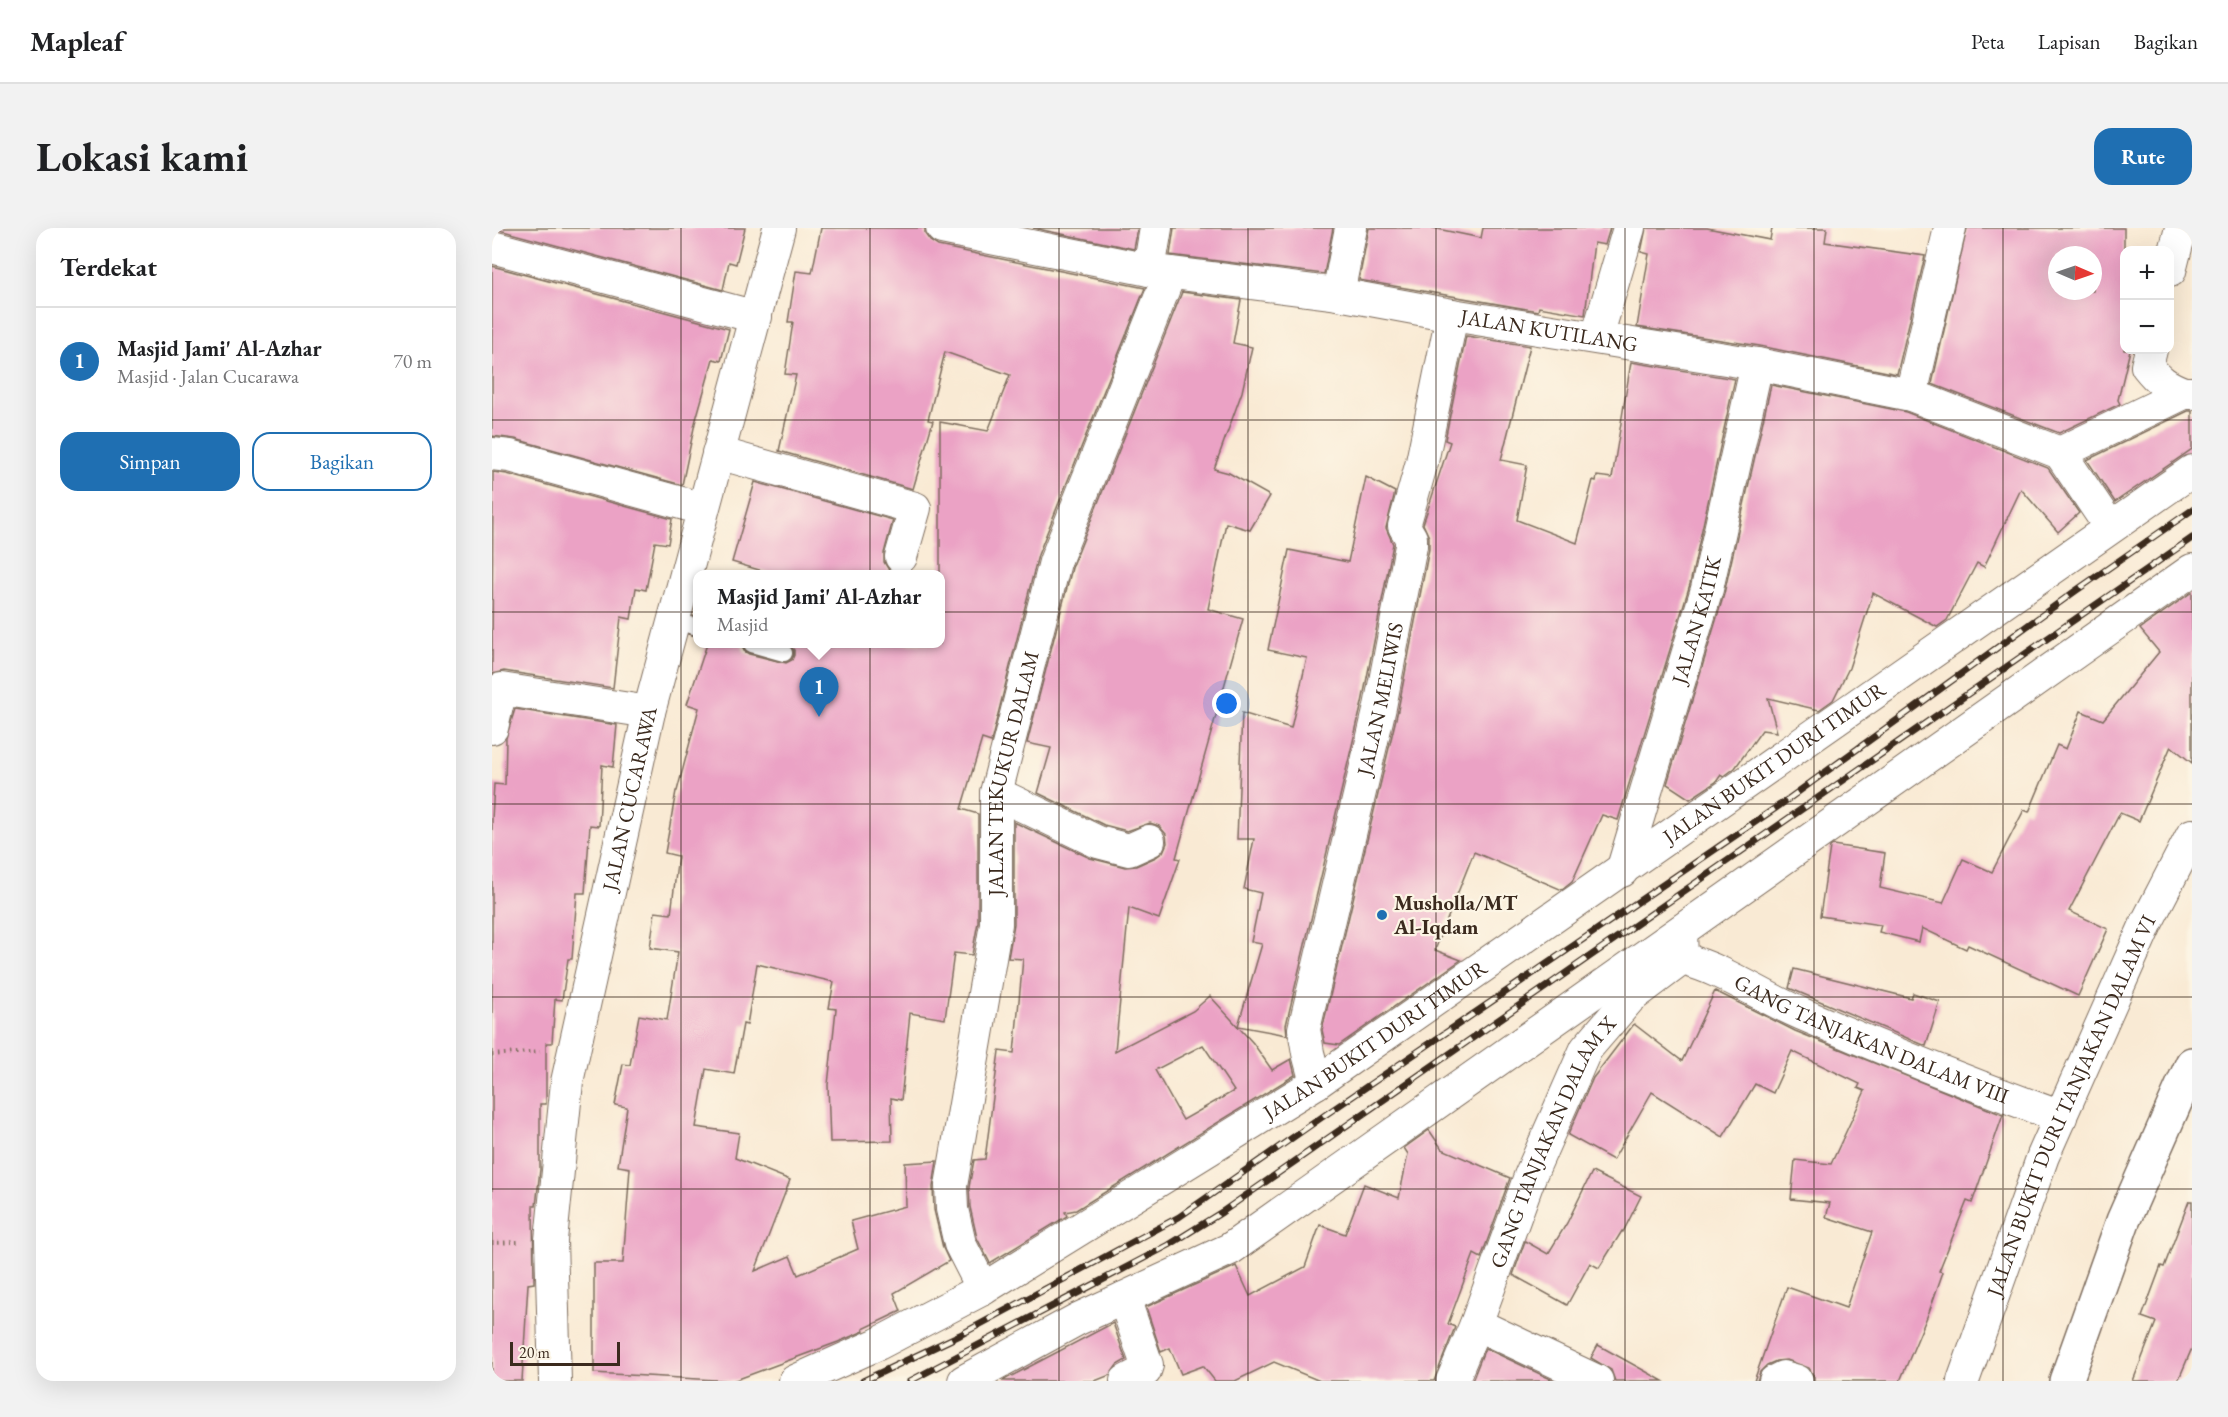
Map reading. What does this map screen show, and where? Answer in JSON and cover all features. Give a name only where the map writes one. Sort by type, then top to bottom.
[{"type":"street","name":"JALAN CUCARAWA","points":[[555,1381],[551,1240],[567,1082],[649,712],[686,624],[703,509],[779,228]]},
{"type":"street","name":"JALAN KUTILANG","points":[[942,228],[1160,271],[1338,294],[1452,315],[1757,364],[1911,395],[2060,453]]},
{"type":"street","name":"JALAN TEKUKUR DALAM","points":[[983,1289],[960,1244],[952,1209],[951,1186],[996,924],[996,793],[1055,562],[1160,271],[1156,228]]},
{"type":"street","points":[[1338,294],[1351,228]]},
{"type":"street","points":[[1597,337],[1629,228]]},
{"type":"street","points":[[1911,395],[1950,228]]},
{"type":"street","points":[[2174,253],[2181,228]]},
{"type":"street","points":[[492,247],[756,317]]},
{"type":"street","name":"JALAN MELIWIS","points":[[1316,1083],[1304,1029],[1380,707],[1412,546],[1404,526],[1422,462],[1452,315]]},
{"type":"street","points":[[2150,354],[2147,366],[2156,378],[2167,387],[2188,393]]},
{"type":"street","name":"JALAN KATIK","points":[[1622,871],[1707,589],[1757,364]]},
{"type":"street","points":[[2110,527],[2060,453],[2188,393]]},
{"type":"street","points":[[718,453],[915,508],[901,557]]},
{"type":"street","points":[[492,454],[510,456],[703,509]]},
{"type":"street","name":"JALAN BUKIT DURI TIMUR","points":[[795,1381],[878,1344],[983,1289],[1316,1083],[2192,471]]},
{"type":"street","points":[[964,1381],[1078,1319],[1230,1250],[1682,945],[2192,570]]},
{"type":"street","points":[[492,728],[501,689],[649,712]]},
{"type":"street","points":[[996,793],[1098,842],[1129,850],[1149,840]]},
{"type":"street","name":"JALAN BUKIT DURI TANJAKAN DALAM VI","points":[[1963,1381],[2043,1156],[2146,924],[2192,835]]},
{"type":"street","name":"GANG TANJAKAN DALAM VIII","points":[[1682,945],[1706,965],[1790,1009],[1869,1044],[2061,1117]]},
{"type":"street","name":"GANG TANJAKAN DALAM X","points":[[1452,1381],[1476,1324],[1530,1176],[1586,1049],[1630,998],[1682,945]]},
{"type":"street","points":[[2066,1381],[2122,1221],[2192,1064]]},
{"type":"street","points":[[1124,1298],[1147,1365],[1145,1371],[1125,1381]]},
{"type":"street","points":[[1476,1324],[1597,1381]]},
{"type":"street","points":[[1775,1381],[1783,1377],[1797,1381]]},
{"type":"lane","points":[[766,648],[783,653]]},
{"type":"path","points":[[492,1054],[574,1048]]},
{"type":"building","points":[[492,228],[745,228],[736,264],[729,262],[723,290]]},
{"type":"building","points":[[821,228],[925,228],[925,234],[930,241],[938,246],[1145,288],[1038,555],[991,742],[982,739],[961,809],[978,814],[978,922],[972,955],[954,953],[945,1019],[910,1013],[901,1100],[891,1098],[892,1141],[830,1142],[828,1085],[836,1009],[829,1008],[834,982],[757,964],[747,1025],[743,1024],[734,1074],[706,1069],[696,1127],[739,1133],[735,1158],[790,1180],[755,1271],[790,1256],[798,1275],[858,1249],[851,1221],[906,1206],[905,1163],[937,1161],[933,1187],[934,1210],[943,1248],[949,1261],[894,1293],[901,1311],[838,1342],[733,1381],[594,1373],[594,1263],[623,1263],[630,1168],[618,1166],[627,1107],[615,1105],[623,1064],[630,1065],[639,1015],[667,1020],[678,952],[650,948],[655,912],[671,914],[678,856],[665,853],[676,791],[699,708],[687,704],[706,648],[743,648],[749,654],[786,663],[792,660],[794,655],[792,648],[945,648],[945,570],[940,570],[940,422],[988,431],[1010,375],[945,352],[928,420],[933,421],[913,489],[779,451],[796,375],[785,374],[793,322],[788,322],[796,271],[812,273]]},
{"type":"building","points":[[1033,228],[1138,228],[1134,249]]},
{"type":"building","points":[[1174,228],[1333,228],[1324,274],[1170,255]]},
{"type":"building","points":[[1369,228],[1433,228],[1481,238],[1483,228],[1610,228],[1605,245],[1594,243],[1585,315],[1539,307],[1538,311],[1359,280]]},
{"type":"building","points":[[1646,228],[1707,228],[1770,240],[1772,228],[1827,228],[1825,242],[1925,256],[1897,374],[1760,346],[1637,327],[1649,254],[1641,252]]},
{"type":"building","points":[[1967,228],[2124,228],[2124,246],[2120,246],[2120,354],[2129,354],[2118,400],[2120,404],[2059,433],[1932,384]]},
{"type":"building","points":[[492,266],[729,329],[721,361],[713,359],[695,423],[682,485],[515,439],[492,436]]},
{"type":"building","points":[[1182,292],[1241,300],[1233,343],[1252,347],[1242,392],[1214,469],[1229,473],[1270,496],[1250,530],[1226,523],[1208,609],[1243,619],[1176,858],[1180,859],[1159,919],[1129,908],[1115,1051],[1193,1011],[1210,996],[1253,1043],[1272,1070],[1291,1059],[1295,1075],[1076,1210],[1065,1212],[1067,1216],[990,1263],[977,1238],[970,1207],[969,1187],[974,1160],[985,1159],[999,1051],[1014,1053],[1023,959],[1008,958],[1014,924],[1014,822],[1090,858],[1125,867],[1136,866],[1156,857],[1163,852],[1167,843],[1166,834],[1159,826],[1150,823],[1127,831],[1104,825],[1038,793],[1051,748],[1027,743],[1072,568]],"holes":[[[1203,1045],[1234,1091],[1183,1120],[1155,1070]]]},
{"type":"building","points":[[1466,336],[1530,346],[1501,460],[1527,465],[1517,520],[1577,543],[1593,480],[1596,481],[1597,476],[1612,478],[1631,362],[1735,379],[1690,584],[1618,820],[1602,815],[1572,882],[1562,890],[1474,852],[1435,950],[1461,960],[1339,1045],[1325,1043],[1322,1030],[1398,710],[1429,549],[1429,537],[1423,524],[1450,442],[1445,440]]},
{"type":"building","points":[[1771,385],[1906,412],[2048,468],[2079,513],[2058,532],[2021,489],[1984,567],[1977,563],[1947,620],[1937,627],[1873,593],[1849,668],[1833,700],[1819,710],[1768,698],[1777,732],[1762,730],[1735,768],[1723,777],[1721,775],[1716,782],[1690,799],[1667,784],[1724,594]]},
{"type":"building","points":[[2192,411],[2192,449],[2115,502],[2087,460]]},
{"type":"building","points":[[493,472],[672,519],[668,544],[655,542],[646,590],[636,588],[631,619],[621,617],[613,688],[504,671],[492,674]]},
{"type":"building","points":[[1366,477],[1395,492],[1386,528],[1393,544],[1362,703],[1286,1025],[1287,1035],[1238,1026],[1262,944],[1251,942],[1261,893],[1244,889],[1254,839],[1237,839],[1242,713],[1291,728],[1307,658],[1268,650],[1289,550],[1348,562]]},
{"type":"building","points":[[755,482],[893,520],[884,553],[884,562],[889,570],[759,570],[732,562]]},
{"type":"building","points":[[2192,592],[2192,763],[2171,746],[2139,821],[2120,813],[2069,911],[2108,929],[2078,996],[1968,945],[1966,949],[1922,928],[1919,942],[1879,932],[1881,925],[1820,916],[1830,847],[1833,845],[1885,853],[1880,888],[1943,903],[1963,859],[1992,872],[2024,810],[2029,812],[2057,745],[2066,749],[2081,711],[2103,720],[2159,652],[2140,629]]},
{"type":"building","points":[[515,709],[617,725],[613,767],[602,765],[599,826],[590,825],[585,893],[577,893],[572,959],[568,959],[562,1000],[555,999],[552,1043],[546,1043],[546,1104],[540,1104],[540,1169],[536,1206],[533,1206],[534,1283],[528,1284],[522,1381],[492,1381],[492,819],[494,784],[505,785],[506,738]]},
{"type":"building","points":[[1794,969],[1911,998],[1913,993],[1940,1002],[1926,1046],[1789,988]]},
{"type":"building","points":[[1715,991],[1795,1031],[2003,1115],[1972,1203],[1967,1201],[1939,1271],[1943,1272],[1929,1312],[1900,1381],[1814,1381],[1809,1368],[1787,1360],[1767,1365],[1760,1372],[1757,1381],[1754,1381],[1787,1287],[1846,1308],[1872,1232],[1826,1217],[1830,1203],[1791,1199],[1795,1160],[1831,1164],[1865,1091],[1858,1088],[1860,1084],[1792,1051],[1773,1093],[1755,1084],[1723,1137],[1652,1092],[1613,1160],[1568,1135],[1593,1078],[1634,1024],[1682,1061]]},
{"type":"building","points":[[1429,1130],[1442,1149],[1510,1178],[1481,1258],[1474,1254],[1448,1324],[1455,1327],[1434,1381],[1320,1381],[1274,1362],[1235,1381],[1215,1381],[1203,1366],[1181,1374],[1170,1348],[1161,1352],[1146,1307],[1236,1266],[1250,1296],[1305,1267],[1320,1225],[1345,1234],[1364,1184],[1399,1198],[1408,1154],[1404,1148]]},
{"type":"building","points":[[1592,1172],[1641,1196],[1623,1232],[1599,1268],[1590,1263],[1567,1305],[1513,1275],[1525,1241],[1548,1254],[1567,1223]]},
{"type":"building","points":[[2189,1201],[2192,1201],[2192,1348],[2178,1381],[2133,1381],[2156,1322],[2142,1317]]},
{"type":"building","points":[[1113,1323],[1126,1360],[1117,1365],[1110,1375],[1095,1381],[1002,1381]]},
{"type":"building","points":[[1598,1345],[1663,1381],[1615,1381],[1611,1370],[1591,1358]]},
{"type":"building","points":[[1485,1348],[1555,1381],[1472,1381]]},
{"type":"railway","points":[[863,1381],[960,1335],[1179,1217],[1780,805],[2074,592],[2192,510]]},
{"type":"railway","points":[[910,1381],[1169,1245],[1222,1212],[2192,538]]},
{"type":"place","name":"Masjid Jami' Al-Azhar","points":[[819,717]]},
{"type":"place","name":"Musholla/MT Al-Iqdam","points":[[1382,915]]}]
